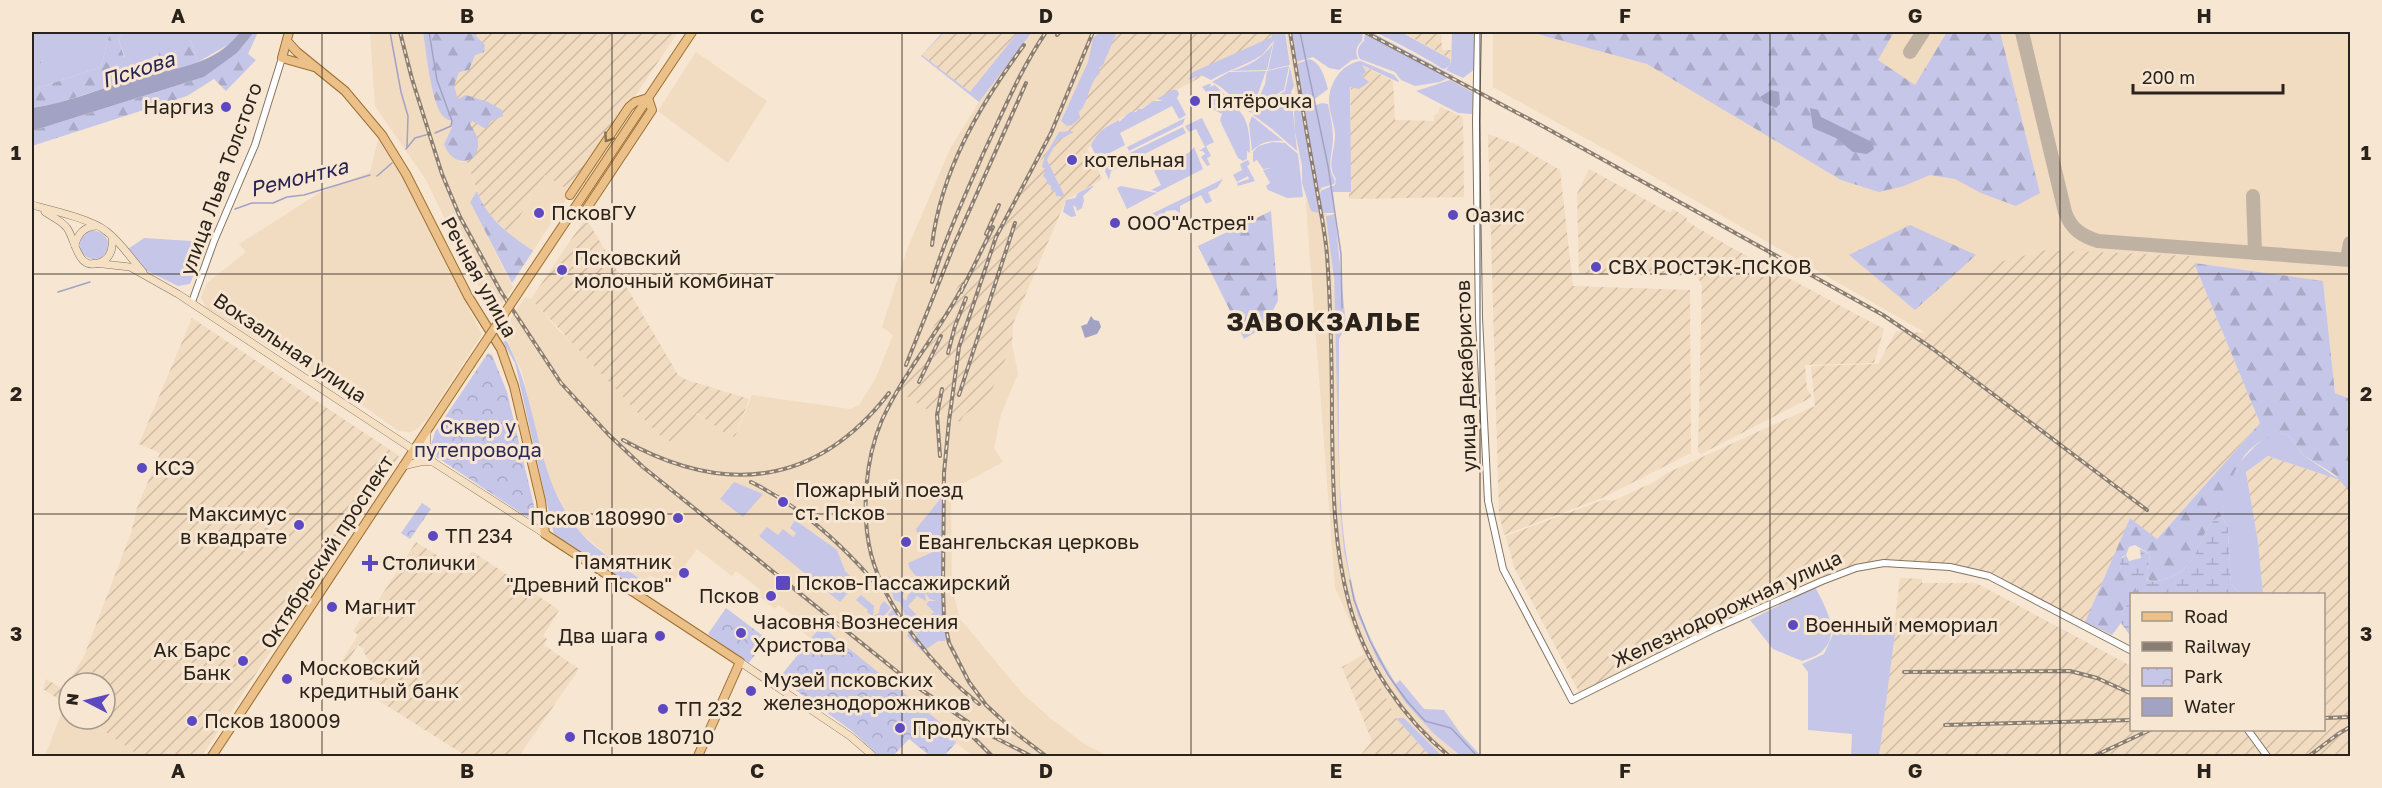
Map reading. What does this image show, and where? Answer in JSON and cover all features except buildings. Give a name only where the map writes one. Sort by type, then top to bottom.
[{"type":"main road","name":"Октябрьский проспект","points":[[212,756],[692,32]]},
{"type":"main road","name":"улица Льва Толстого","points":[[282,58],[288,36]]},
{"type":"main road","name":"Речная улица","points":[[288,36],[317,68],[353,99],[382,135],[406,174],[468,296],[501,349],[514,386],[540,501],[545,534]]},
{"type":"main road","points":[[282,58],[317,68]]},
{"type":"main road","points":[[570,195],[629,107],[635,102],[648,98],[652,110],[585,211]]},
{"type":"main road","points":[[35,206],[98,226],[112,237],[108,257],[94,263],[82,259],[66,227],[35,206]]},
{"type":"main road","points":[[75,248],[78,235],[82,231],[87,227],[98,226]]},
{"type":"main road","name":"Вокзальная улица","points":[[112,237],[146,276]]},
{"type":"main road","name":"Вокзальная улица","points":[[94,263],[130,267],[192,302],[414,450]]},
{"type":"main road","points":[[427,432],[427,449],[433,462],[841,729],[873,756]]},
{"type":"main road","points":[[404,466],[433,462]]},
{"type":"main road","points":[[698,756],[740,662]]},
{"type":"street","name":"улица Декабристов","points":[[1478,32],[1476,121],[1479,318],[1488,501],[1503,569],[1572,700]]},
{"type":"street","name":"улица Льва Толстого","points":[[192,302],[214,241],[255,145],[282,58]]},
{"type":"street","name":"Железнодорожная улица","points":[[1572,700],[1716,628],[1822,581],[1856,568],[1884,563],[1950,567],[1989,576],[2130,650]]},
{"type":"street","points":[[2249,731],[2267,756]]},
{"type":"shaded area","points":[[370,32],[423,32],[430,78],[438,106],[442,115],[452,121],[452,127],[446,138],[460,162],[467,161],[477,191],[470,202],[513,287],[495,314],[467,264],[426,180],[375,106]]},
{"type":"shaded area","points":[[436,32],[678,32],[571,192],[545,175],[509,234],[483,207],[440,84]]},
{"type":"shaded area","points":[[945,32],[1018,32],[970,93],[922,55]]},
{"type":"shaded area","points":[[1032,32],[1102,32],[1069,114],[1008,213],[972,263],[897,389],[964,415],[988,399],[1012,344],[1018,374],[1001,414],[994,448],[1003,462],[951,490],[952,587],[960,619],[1022,693],[1050,718],[1083,743],[1105,755],[1116,756],[973,756],[956,743],[951,731],[821,627],[811,639],[799,629],[803,624],[779,605],[775,609],[758,595],[761,590],[736,571],[732,576],[697,549],[669,587],[650,575],[645,583],[580,532],[563,506],[551,483],[541,452],[522,372],[503,331],[525,297],[531,299],[560,332],[685,432],[696,413],[726,434],[735,437],[752,395],[850,409],[859,405],[875,380],[893,335],[882,327],[908,247],[951,147],[979,102]]},
{"type":"shaded area","points":[[1102,32],[1280,32],[1281,36],[1108,125],[1087,148],[1102,179],[1066,200],[1013,324],[1012,344],[988,399],[964,415],[960,422],[929,411],[896,389],[972,263],[1008,213],[1069,114]]},
{"type":"shaded area","points":[[1286,32],[1295,32],[1330,237],[1336,326],[1340,508],[1344,551],[1358,616],[1387,677],[1434,734],[1461,756],[1442,756],[1404,718],[1396,718],[1364,654],[1335,587],[1306,205],[1309,181]]},
{"type":"shaded area","points":[[1402,32],[1441,32],[1442,50],[1451,50],[1451,59]]},
{"type":"shaded area","points":[[1493,32],[2350,32],[2350,399],[2335,393],[2323,281],[2194,263],[2190,256],[2046,250],[1992,264],[1926,333],[1493,87]]},
{"type":"shaded area","points":[[696,52],[767,101],[728,163],[658,111]]},
{"type":"shaded area","points":[[1360,64],[1393,81],[1395,120],[1434,121],[1434,115],[1438,114],[1440,107],[1463,117],[1464,197],[1349,199],[1351,81]]},
{"type":"shaded area","points":[[1488,134],[1515,144],[1560,170],[1573,286],[1690,290],[1691,453],[1602,498],[1504,535],[1499,513]]},
{"type":"shaded area","points":[[379,136],[482,334],[427,419],[417,429],[410,432],[399,431],[356,401],[351,402],[345,398],[344,393],[206,308],[201,297],[207,283],[246,252],[239,244],[319,193],[370,172]]},
{"type":"shaded area","points":[[1589,169],[1670,213],[1673,209],[1687,218],[1686,221],[1732,248],[1884,329],[1874,363],[1805,365],[1807,389],[1812,397],[1701,454],[1698,452],[1702,285],[1696,274],[1690,276],[1579,274],[1577,194]]},
{"type":"shaded area","name":"ПсковГУ","points":[[545,175],[571,192],[533,251],[509,234]]},
{"type":"shaded area","points":[[583,222],[589,223],[678,375],[684,379],[749,399],[735,437],[726,434],[697,413],[678,446],[658,434],[531,299]]},
{"type":"shaded area","points":[[2046,250],[2191,256],[2260,423],[2156,539],[2130,518],[2085,622],[1990,574],[1973,568],[1885,561],[1855,565],[1820,577],[1579,692],[1514,567],[1506,536],[1603,500],[1613,501],[1656,481],[1667,473],[1815,406],[1811,366],[1878,364],[1896,331],[1926,333],[1992,264]]},
{"type":"shaded area","points":[[192,318],[399,456],[202,756],[140,756],[104,731],[117,731],[117,671],[75,671],[84,656],[131,533],[137,508],[160,453],[139,444]]},
{"type":"shaded area","points":[[2268,456],[2340,480],[2350,492],[2350,756],[1879,756],[1900,578],[1922,579],[1922,583],[1976,583],[2130,665],[2130,731],[2325,731],[2325,593],[2263,593],[2258,542],[2246,472]]},
{"type":"shaded area","points":[[416,542],[459,569],[472,551],[559,610],[543,636],[547,639],[544,645],[579,669],[519,756],[466,756],[378,700],[385,689],[361,674],[369,660],[364,649],[358,645],[346,664],[342,661],[358,635],[353,631],[363,616],[367,618]]},
{"type":"shaded area","points":[[1364,654],[1396,718],[1430,756],[1360,756],[1372,741],[1342,667]]},
{"type":"shaded area","points":[[46,679],[57,686],[57,698],[43,689]]},
{"type":"shaded area","points":[[57,725],[57,731],[104,731],[140,756],[45,756]]},
{"type":"green space","points":[[32,32],[110,32],[101,67],[32,90]]},
{"type":"green space","points":[[110,32],[124,32],[119,40],[124,57],[138,64],[158,56],[164,42],[190,40],[198,62],[58,103],[32,108],[32,90],[101,67]]},
{"type":"green space","points":[[124,32],[240,32],[233,42],[198,62],[190,40],[138,64],[125,58],[119,40]]},
{"type":"green space","points":[[254,32],[258,32],[248,54],[256,60],[226,91],[214,79],[187,96],[32,146],[32,131],[204,77],[237,53]]},
{"type":"green space","points":[[423,32],[474,34],[485,45],[484,52],[475,55],[469,70],[459,72],[454,86],[458,99],[466,95],[488,102],[502,110],[503,116],[491,121],[486,129],[472,121],[470,124],[478,142],[475,156],[470,160],[459,160],[453,157],[444,144],[452,127],[452,121],[439,111],[430,77]]},
{"type":"green space","points":[[943,32],[945,32],[922,55],[970,92],[1018,32],[1032,32],[979,102],[921,56]]},
{"type":"green space","points":[[1100,32],[1117,32],[1103,65],[1099,68],[1100,73],[1079,112],[1080,118],[1067,126],[1061,121],[1088,62],[1093,38]]},
{"type":"green space","points":[[1271,32],[1277,32],[1276,36],[1278,32],[1285,32],[1290,65],[1268,70],[1274,41],[1262,55],[1211,80],[1201,75],[1188,80],[1193,72],[1272,37]]},
{"type":"green space","points":[[1291,32],[1363,32],[1362,41],[1357,49],[1358,59],[1352,60],[1339,70],[1329,68],[1313,57],[1296,62]]},
{"type":"green space","points":[[1366,32],[1371,32],[1454,76],[1450,78]]},
{"type":"green space","points":[[1373,32],[1401,32],[1450,59],[1451,65],[1452,32],[1474,32],[1475,69],[1463,78],[1446,70],[1450,65],[1445,69],[1441,68]]},
{"type":"green space","points":[[1530,32],[1894,32],[1878,60],[1915,85],[1947,32],[2000,32],[2040,193],[2016,206],[1981,193],[1955,179],[1930,175],[1904,186],[1879,192],[1841,180],[1647,64]]},
{"type":"green space","points":[[1365,33],[1448,78],[1440,82],[1415,86],[1401,80],[1395,72],[1360,59],[1358,49],[1364,41]]},
{"type":"green space","points":[[32,43],[42,48],[47,54],[48,57],[41,63],[32,63]]},
{"type":"green space","points":[[1273,43],[1267,70],[1231,71],[1255,61]]},
{"type":"green space","points":[[1309,59],[1317,63],[1328,89],[1304,107],[1297,64]]},
{"type":"green space","points":[[1361,61],[1394,75],[1399,81],[1362,65],[1366,72],[1362,76],[1369,82],[1359,89],[1350,87],[1351,192],[1333,192],[1335,213],[1321,213],[1319,196],[1322,190],[1335,185],[1336,179],[1331,164],[1335,133],[1329,106],[1331,87],[1343,70]]},
{"type":"green space","points":[[1289,66],[1284,90],[1268,99],[1260,110],[1252,113],[1265,84],[1267,71]]},
{"type":"green space","points":[[1290,67],[1294,86],[1291,92],[1297,151],[1253,115],[1261,111],[1269,100],[1285,91]]},
{"type":"green space","points":[[1266,71],[1251,113],[1212,82],[1229,72]]},
{"type":"green space","points":[[1450,80],[1474,93],[1472,114],[1458,113],[1416,91]]},
{"type":"green space","points":[[1211,84],[1210,87],[1215,85],[1227,97],[1221,96],[1236,107],[1244,118],[1249,133],[1250,153],[1247,151],[1247,159],[1243,161],[1238,158],[1222,125],[1220,120],[1222,114],[1214,110],[1215,105],[1212,105],[1202,87]]},
{"type":"green space","points":[[1172,90],[1177,90],[1179,94],[1177,98],[1186,115],[1179,119],[1172,106],[1120,133],[1125,145],[1108,154],[1111,160],[1101,165],[1091,146],[1099,133],[1119,120],[1119,122],[1130,112],[1136,112],[1153,101],[1163,101],[1157,99]]},
{"type":"green space","points":[[1322,103],[1328,104],[1331,120],[1333,137],[1330,165],[1335,180],[1334,184],[1321,188],[1318,193],[1305,109]]},
{"type":"green space","points":[[1302,109],[1319,213],[1311,211],[1302,183],[1302,166],[1295,132],[1294,111]]},
{"type":"green space","points":[[1252,116],[1283,141],[1266,142],[1252,151],[1249,124]]},
{"type":"green space","points":[[1185,118],[1183,124],[1129,151],[1127,147]]},
{"type":"green space","points":[[1202,118],[1214,142],[1206,146],[1211,156],[1207,158],[1210,165],[1207,166],[1201,157],[1205,154],[1199,151],[1205,147],[1196,129],[1189,132],[1185,126]]},
{"type":"green space","points":[[1183,127],[1186,133],[1111,171],[1109,180],[1105,171],[1107,164]]},
{"type":"green space","points":[[1059,132],[1074,132],[1057,141],[1047,160],[1065,197],[1056,196],[1055,191],[1051,190],[1051,186],[1046,183],[1047,180],[1043,176],[1046,169],[1042,167],[1044,158]]},
{"type":"green space","points":[[1273,142],[1285,143],[1298,154],[1303,197],[1287,198],[1268,190],[1266,186],[1270,183],[1263,170],[1271,168],[1263,169],[1257,160],[1253,162],[1253,152],[1258,146]]},
{"type":"green space","points":[[1194,147],[1203,169],[1158,192],[1151,190],[1161,185],[1154,171],[1190,152]]},
{"type":"green space","points":[[1248,160],[1250,164],[1247,166],[1255,181],[1238,186],[1237,183],[1249,179],[1248,176],[1237,182],[1233,175],[1242,170],[1240,164]]},
{"type":"green space","points":[[1223,179],[1217,188],[1208,192],[1212,201],[1206,204],[1201,195],[1180,206],[1180,213],[1175,210],[1166,211],[1158,218],[1139,220]]},
{"type":"green space","points":[[1094,185],[1083,196],[1082,208],[1077,211],[1073,205],[1076,216],[1071,217],[1063,212],[1066,200],[1075,198],[1078,193]]},
{"type":"green space","points":[[1121,186],[1157,193],[1127,209],[1117,188]]},
{"type":"green space","points":[[477,191],[486,210],[493,218],[533,251],[512,283],[470,202]]},
{"type":"green space","points":[[1271,211],[1278,301],[1264,327],[1244,339],[1198,246]]},
{"type":"green space","points":[[1335,214],[1346,326],[1339,339],[1342,511],[1345,546],[1359,611],[1396,684],[1400,680],[1424,709],[1444,710],[1481,756],[1461,756],[1434,734],[1405,702],[1378,661],[1358,616],[1344,551],[1340,508],[1334,279],[1326,216]]},
{"type":"green space","points":[[1910,225],[1976,255],[1915,310],[1849,255]]},
{"type":"green space","points":[[94,231],[104,235],[108,245],[104,255],[94,259],[84,255],[80,245],[84,235]]},
{"type":"green space","points":[[144,238],[207,242],[190,284],[178,286],[135,265],[125,251]]},
{"type":"green space","points":[[2194,263],[2323,281],[2335,393],[2350,399],[2350,492],[2334,474],[2303,455],[2292,439],[2284,433],[2257,443],[2233,475],[2222,516],[2213,521],[2207,529],[2191,561],[2169,578],[2151,582],[2147,578],[2150,554],[2135,545],[2129,547],[2126,555],[2122,557],[2120,566],[2134,583],[2138,593],[2130,593],[2130,602],[2121,612],[2121,623],[2112,635],[2085,622],[2130,518],[2157,539],[2260,423]]},
{"type":"green space","points":[[506,340],[525,388],[553,487],[565,510],[587,539],[645,583],[646,588],[641,592],[554,535],[515,363],[503,342]]},
{"type":"green space","name":"Сквер у путепровода","points":[[488,353],[492,355],[507,392],[535,510],[530,517],[435,456],[431,445],[435,432]]},
{"type":"green space","points":[[2284,433],[2292,439],[2303,455],[2340,480],[2268,456],[2246,472],[2258,542],[2263,593],[2240,593],[2231,584],[2228,528],[2222,516],[2226,490],[2237,465],[2267,436]]},
{"type":"green space","points":[[734,482],[763,494],[743,517],[720,499]]},
{"type":"green space","points":[[941,498],[942,544],[922,551],[916,529]]},
{"type":"green space","points":[[422,503],[431,509],[410,539],[401,533]]},
{"type":"green space","points":[[2222,516],[2228,528],[2231,584],[2240,593],[2138,593],[2122,570],[2119,561],[2126,555],[2129,561],[2141,558],[2140,549],[2150,554],[2147,579],[2151,582],[2169,578],[2191,561],[2213,521]]},
{"type":"green space","points":[[795,520],[837,550],[845,571],[857,582],[840,602],[759,536],[767,527],[778,535],[783,529],[793,537],[796,533],[790,528]]},
{"type":"green space","points":[[942,548],[943,617],[947,637],[945,641],[938,641],[925,650],[917,639],[916,633],[913,632],[913,628],[910,627],[900,602],[894,600],[888,575],[904,592],[902,597],[906,601],[908,595],[922,583],[910,569],[908,563]],"holes":[[[925,593],[930,599],[936,601],[929,601],[926,604],[934,612],[923,622],[908,606],[917,596],[926,601]]]},
{"type":"green space","points":[[1815,587],[1830,620],[1830,638],[1827,646],[1820,653],[1802,661],[1773,649],[1750,620]]},
{"type":"green space","points":[[861,595],[874,606],[873,616],[879,613],[884,601],[891,608],[883,617],[874,617],[856,600]]},
{"type":"green space","points":[[2130,602],[2130,636],[2121,623],[2121,612]]},
{"type":"green space","points":[[726,608],[767,639],[748,664],[708,634]]},
{"type":"green space","points":[[894,608],[923,652],[907,636],[909,632],[899,625],[888,622],[886,629],[872,619],[884,619]]},
{"type":"green space","points":[[821,626],[951,731],[956,743],[944,756],[930,756],[909,739],[893,756],[879,756],[852,731],[779,678]]},
{"type":"green space","points":[[1862,629],[1895,633],[1879,756],[1851,756],[1852,734],[1808,730],[1808,672],[1802,664],[1824,654],[1833,634]]},
{"type":"green space","points":[[1396,718],[1404,718],[1442,756],[1430,756]]},
{"type":"water","points":[[240,32],[254,32],[237,53],[204,77],[32,131],[32,108],[58,103],[205,59],[230,43]]},
{"type":"water","points":[[1771,90],[1779,92],[1780,104],[1776,108],[1763,102],[1760,97]]},
{"type":"water","points":[[1810,108],[1818,110],[1821,117],[1872,142],[1874,149],[1867,154],[1853,152],[1836,138],[1813,128]]},
{"type":"water","points":[[1091,316],[1094,320],[1099,321],[1101,327],[1097,334],[1085,338],[1081,326],[1087,324]]},
{"type":"waterway","name":"Ремонтка","points":[[390,32],[401,92],[408,116],[407,147]]},
{"type":"waterway","points":[[429,32],[437,80],[452,121],[451,126],[435,133]]},
{"type":"waterway","points":[[1300,32],[1328,166],[1341,254],[1342,308]]},
{"type":"waterway","points":[[406,149],[415,138],[429,134]]},
{"type":"waterway","name":"Ремонтка","points":[[377,176],[392,163]]},
{"type":"waterway","name":"Ремонтка","points":[[235,209],[252,203],[273,203],[287,197],[304,195],[370,175]]},
{"type":"waterway","name":"Ремонтка","points":[[58,292],[90,282]]},
{"type":"waterway","points":[[1350,580],[1354,600],[1370,641],[1388,675],[1425,721],[1451,728],[1477,756]]},
{"type":"taxiway","points":[[1910,52],[1923,32]]},
{"type":"taxiway","points":[[2022,32],[2065,212],[2070,223],[2082,234],[2098,241],[2350,260]]},
{"type":"taxiway","points":[[2253,196],[2255,253]]},
{"type":"taxiway","points":[[2347,259],[2350,243]]},
{"type":"railway","points":[[400,32],[412,79],[442,174],[460,217],[501,292],[561,383],[609,435],[643,467],[910,682],[978,729],[1031,756]]},
{"type":"railway","points":[[932,282],[949,233],[983,154],[1020,76],[1046,32]]},
{"type":"railway","points":[[1057,35],[1060,32]]},
{"type":"railway","points":[[1015,732],[986,705],[969,682],[949,643],[944,618],[943,589],[944,473],[949,421],[959,347],[996,237],[1051,133],[1093,32]]},
{"type":"railway","points":[[1290,32],[1327,255],[1334,491],[1337,536],[1344,581],[1356,625],[1375,667],[1401,706],[1432,741],[1449,756]]},
{"type":"railway","points":[[1365,32],[1546,128],[1883,315],[1933,349],[2147,510]]},
{"type":"railway","points":[[932,245],[937,217],[953,165],[992,91],[1024,45]]},
{"type":"railway","points":[[906,365],[954,245],[1026,83]]},
{"type":"railway","points":[[986,234],[999,205]]},
{"type":"railway","points":[[959,395],[1015,223]]},
{"type":"railway","points":[[961,292],[993,227]]},
{"type":"railway","points":[[964,284],[901,385],[882,420],[868,469],[866,522],[871,554],[878,575],[900,617],[946,674],[979,704]]},
{"type":"railway","points":[[948,353],[966,298]]},
{"type":"railway","points":[[919,382],[941,336]]},
{"type":"railway","points":[[940,456],[937,415],[942,389]]},
{"type":"railway","points":[[623,440],[660,458],[697,470],[732,475],[766,473],[799,464],[831,448],[861,424],[889,393]]},
{"type":"railway","points":[[751,482],[788,503],[822,529],[853,558],[881,590]]},
{"type":"railway","points":[[1904,672],[2070,671],[2097,678],[2130,693]]},
{"type":"railway","points":[[2325,718],[2350,717]]},
{"type":"railway","points":[[1945,725],[2130,720]]},
{"type":"railway","points":[[2309,756],[2350,727]]},
{"type":"railway","points":[[1009,728],[1046,756]]},
{"type":"railway","points":[[965,729],[992,756]]},
{"type":"railway","points":[[2094,756],[2148,731]]},
{"type":"place","name":"Пятёрочка","points":[[1195,101]]},
{"type":"place","name":"Наргиз","points":[[226,107]]},
{"type":"place","name":"котельная","points":[[1072,160]]},
{"type":"place","name":"ПсковГУ","points":[[539,213]]},
{"type":"place","name":"Оазис","points":[[1453,215]]},
{"type":"place","name":"ООО\"Астрея\"","points":[[1115,223]]},
{"type":"place","name":"СВХ РОСТЭК-ПСКОВ","points":[[1596,267]]},
{"type":"place","name":"Псковский молочный комбинат","points":[[562,270]]},
{"type":"place","name":"КСЭ","points":[[142,468]]},
{"type":"place","name":"Пожарный поезд ст. Псков","points":[[783,502]]},
{"type":"place","name":"Псков 180990","points":[[678,518]]},
{"type":"place","name":"Максимус в квадрате","points":[[299,525]]},
{"type":"place","name":"ТП 234","points":[[433,536]]},
{"type":"place","name":"Евангельская церковь","points":[[906,542]]},
{"type":"place","name":"Столички","points":[[370,563]]},
{"type":"place","name":"Памятник \"Древний Псков\"","points":[[684,573]]},
{"type":"place","name":"Псков-Пассажирский","points":[[783,583]]},
{"type":"place","name":"Псков","points":[[771,596]]},
{"type":"place","name":"Магнит","points":[[332,607]]},
{"type":"place","name":"Военный мемориал","points":[[1793,625]]},
{"type":"place","name":"Часовня Вознесения Христова","points":[[741,633]]},
{"type":"place","name":"Два шага","points":[[660,636]]},
{"type":"place","name":"Ак Барс Банк","points":[[243,661]]},
{"type":"place","name":"Московский кредитный банк","points":[[287,679]]},
{"type":"place","name":"Музей псковских железнодорожников","points":[[751,691]]},
{"type":"place","name":"ТП 232","points":[[663,709]]},
{"type":"place","name":"Псков 180009","points":[[192,721]]},
{"type":"place","name":"Продукты","points":[[900,728]]},
{"type":"place","name":"Псков 180710","points":[[570,737]]},
{"type":"district","name":"ЗАВОКЗАЛЬЕ","points":[[1324,322]]},
{"type":"water label","name":"Пскова","points":[[138,70]]}]
